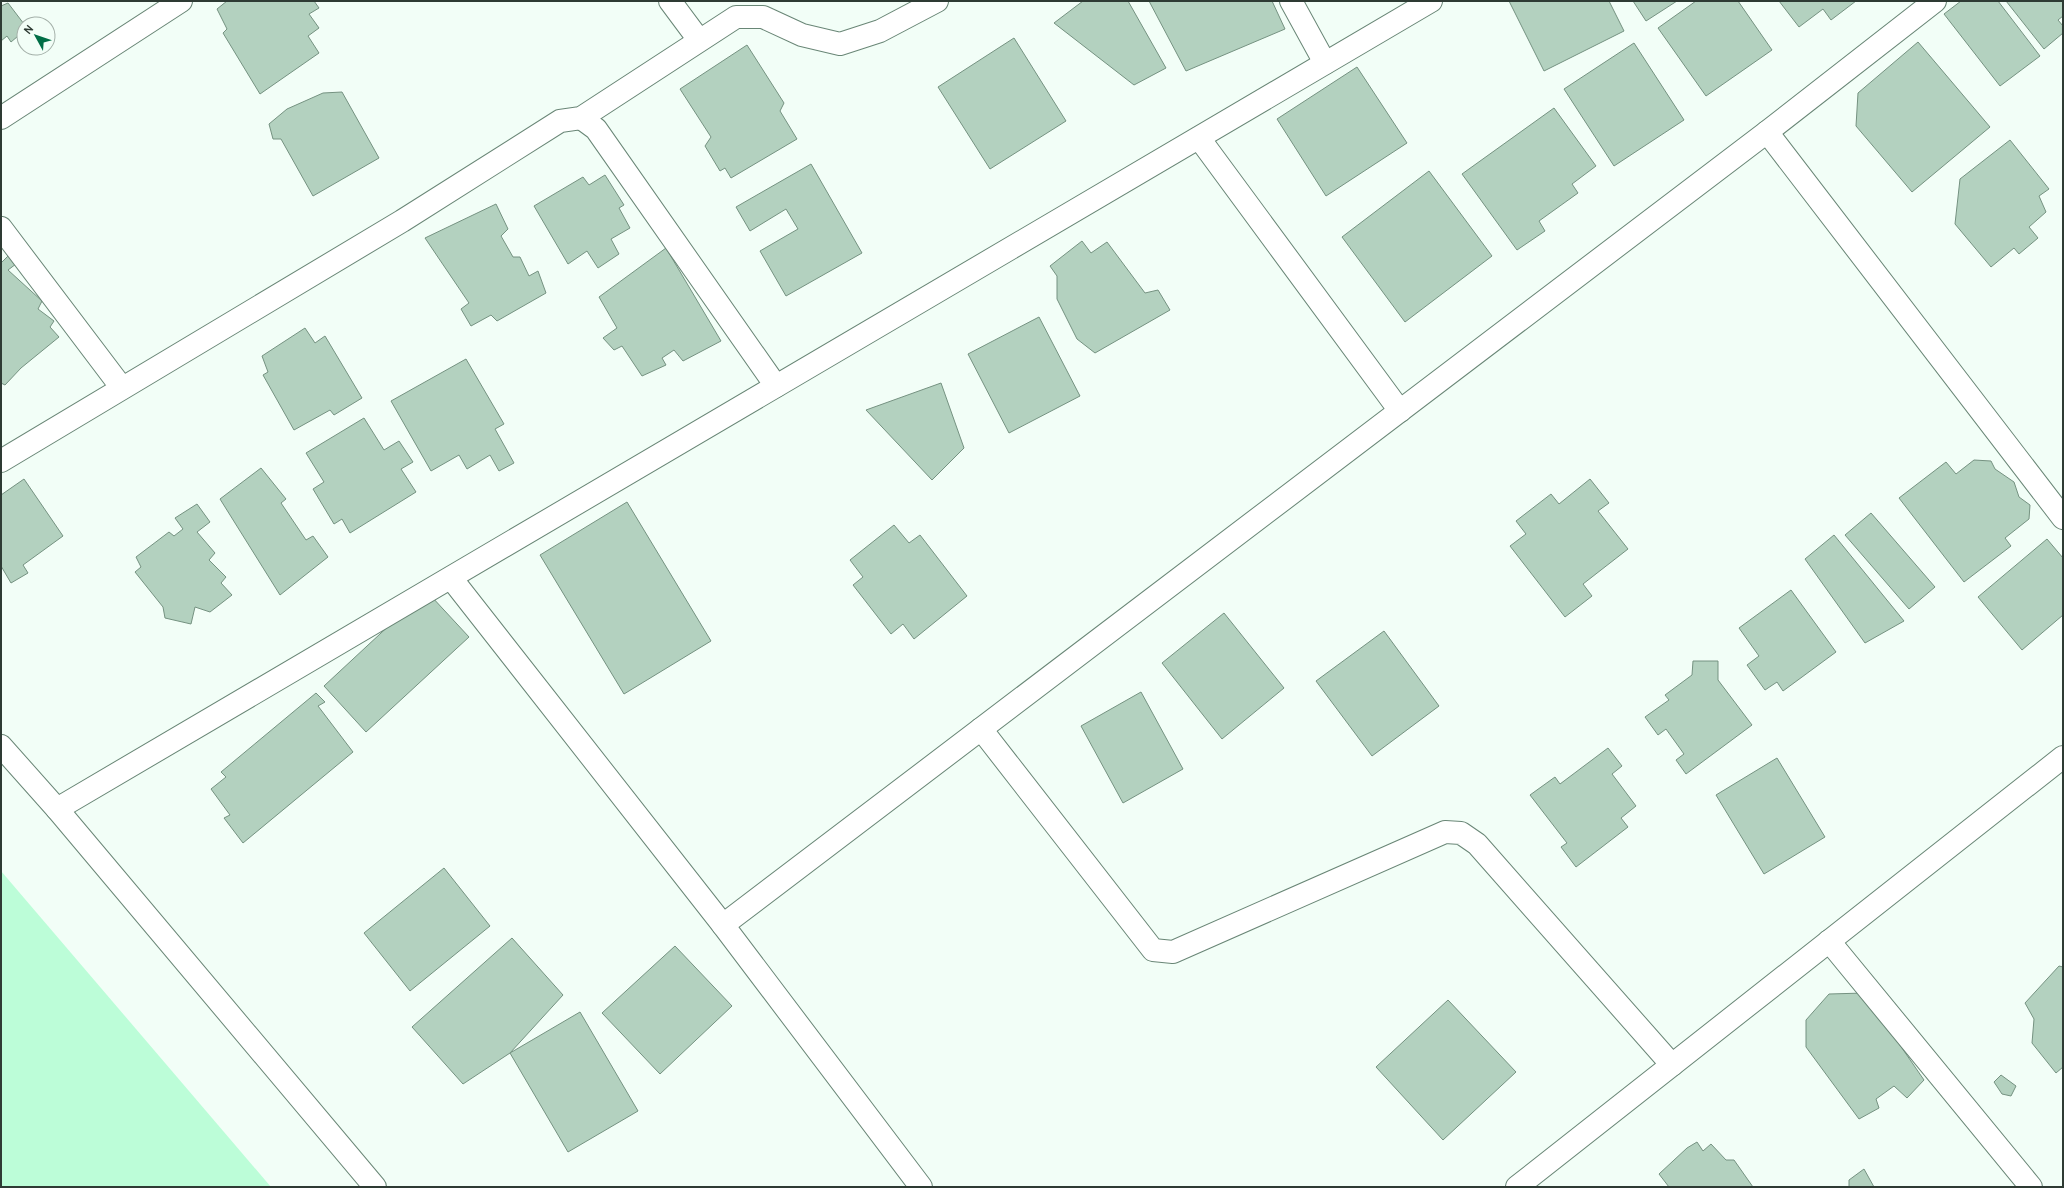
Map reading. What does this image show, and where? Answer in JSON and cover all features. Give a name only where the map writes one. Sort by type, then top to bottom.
[{"type":"street","points":[[1,118],[181,1]]},
{"type":"street","points":[[670,1],[699,40]]},
{"type":"street","points":[[1,461],[402,221],[560,121],[581,118],[736,17],[763,17],[802,35],[840,44],[880,31],[937,1]]},
{"type":"street","points":[[1291,1],[1326,63]]},
{"type":"street","points":[[57,809],[1430,1]]},
{"type":"street","points":[[723,925],[1767,132],[1935,1]]},
{"type":"street","points":[[581,118],[596,129],[776,386]]},
{"type":"street","points":[[1767,132],[2063,518]]},
{"type":"street","points":[[1198,138],[1400,411]]},
{"type":"street","points":[[1,228],[122,388]]},
{"type":"street","points":[[451,578],[723,925],[921,1187]]},
{"type":"street","points":[[980,729],[1153,950],[1173,952],[1445,832],[1461,833],[1477,844],[1672,1065]]},
{"type":"street","points":[[1,746],[57,809],[375,1187]]},
{"type":"street","points":[[1517,1187],[2063,757]]},
{"type":"street","points":[[1829,941],[2032,1187]]},
{"type":"green space","points":[[1,871],[271,1187],[1,1187]]},
{"type":"building","points":[[227,1],[314,1],[319,8],[309,14],[319,28],[308,36],[319,53],[260,94],[223,33],[227,29],[217,9]]},
{"type":"building","points":[[1083,1],[1128,1],[1166,68],[1134,85],[1054,23]]},
{"type":"building","points":[[1149,1],[1272,1],[1285,29],[1186,71]]},
{"type":"building","points":[[1509,1],[1609,1],[1624,31],[1544,71]]},
{"type":"building","points":[[1633,1],[1677,1],[1646,21]]},
{"type":"building","points":[[1696,1],[1738,1],[1772,50],[1706,96],[1658,28]]},
{"type":"building","points":[[1779,1],[1856,1],[1831,20],[1823,9],[1799,27]]},
{"type":"building","points":[[1961,1],[1998,1],[2040,56],[2000,86],[1944,14]]},
{"type":"building","points":[[2006,1],[2063,1],[2063,16],[2058,20],[2063,26],[2063,33],[2044,49]]},
{"type":"building","points":[[8,3],[18,16],[16,16],[16,38],[11,42],[7,36],[1,41],[1,6]]},
{"type":"building","points":[[1014,38],[1066,121],[990,169],[938,87]]},
{"type":"building","points":[[1918,42],[1990,127],[1912,192],[1856,126],[1858,93]]},
{"type":"building","points":[[1634,43],[1684,120],[1614,166],[1564,89]]},
{"type":"building","points":[[747,45],[784,103],[780,111],[797,139],[731,178],[725,168],[720,171],[705,146],[711,137],[680,89]]},
{"type":"building","points":[[1357,67],[1407,143],[1326,196],[1277,119]]},
{"type":"building","points":[[342,92],[379,158],[313,196],[281,139],[273,139],[269,124],[287,109],[323,93]]},
{"type":"building","points":[[1554,108],[1596,166],[1572,184],[1578,193],[1539,221],[1545,231],[1517,250],[1462,174]]},
{"type":"building","points":[[2010,140],[2049,189],[2039,196],[2046,212],[2029,227],[2038,238],[2019,254],[2014,248],[1991,267],[1955,224],[1960,179]]},
{"type":"building","points":[[811,164],[862,253],[786,296],[760,251],[798,229],[786,209],[750,231],[736,207]]},
{"type":"building","points":[[1429,171],[1492,256],[1405,322],[1342,237]]},
{"type":"building","points":[[605,175],[624,205],[619,208],[630,228],[611,239],[619,254],[598,268],[587,251],[568,264],[534,206],[583,177],[589,185]]},
{"type":"building","points":[[496,204],[508,229],[501,236],[513,257],[520,257],[529,276],[538,271],[546,293],[497,321],[491,315],[471,326],[461,309],[469,303],[425,238]]},
{"type":"building","points":[[1082,241],[1091,253],[1107,242],[1145,293],[1158,290],[1170,310],[1095,353],[1077,339],[1057,299],[1057,276],[1050,266]]},
{"type":"building","points":[[666,248],[721,341],[683,361],[674,350],[662,358],[666,365],[642,376],[622,346],[614,350],[603,338],[617,328],[599,297]]},
{"type":"building","points":[[8,256],[16,264],[8,270],[42,301],[38,309],[54,321],[50,327],[59,337],[21,368],[5,385],[1,383],[1,263]]},
{"type":"building","points":[[1039,317],[1080,396],[1009,433],[968,354]]},
{"type":"building","points":[[305,328],[315,343],[325,336],[362,398],[334,415],[330,410],[294,430],[263,375],[268,372],[262,356]]},
{"type":"building","points":[[466,359],[504,424],[495,429],[514,463],[499,471],[490,455],[467,469],[459,455],[431,471],[391,401]]},
{"type":"building","points":[[941,383],[964,448],[932,480],[866,410]]},
{"type":"building","points":[[364,418],[384,450],[399,441],[413,462],[401,469],[416,492],[350,533],[342,519],[334,524],[313,489],[324,482],[306,453]]},
{"type":"building","points":[[1974,460],[1991,461],[1995,469],[2014,482],[2019,497],[2030,505],[2029,519],[2005,538],[2011,546],[1964,582],[1899,498],[1946,462],[1956,474]]},
{"type":"building","points":[[261,468],[286,499],[281,503],[306,540],[313,536],[328,557],[280,595],[220,499]]},
{"type":"building","points":[[24,479],[63,536],[23,565],[28,573],[11,583],[1,566],[1,495]]},
{"type":"building","points":[[1590,479],[1609,503],[1598,511],[1628,549],[1583,584],[1592,596],[1565,617],[1510,546],[1526,534],[1516,521],[1551,494],[1559,504]]},
{"type":"building","points":[[627,502],[711,641],[624,694],[540,555]]},
{"type":"building","points":[[197,504],[210,522],[197,532],[215,553],[209,560],[226,577],[221,583],[232,595],[210,612],[195,607],[191,624],[165,618],[163,607],[135,572],[141,567],[136,557],[169,532],[174,536],[183,529],[175,518]]},
{"type":"building","points":[[1871,513],[1935,587],[1909,609],[1845,535]]},
{"type":"building","points":[[894,525],[909,543],[920,535],[967,596],[914,639],[903,624],[891,634],[853,585],[863,577],[850,560]]},
{"type":"building","points":[[1834,535],[1904,621],[1865,643],[1805,559]]},
{"type":"building","points":[[2047,539],[2063,558],[2063,615],[2022,650],[1978,597]]},
{"type":"building","points":[[1791,590],[1836,652],[1783,691],[1777,682],[1765,690],[1747,665],[1759,656],[1739,628]]},
{"type":"building","points":[[423,594],[431,596],[469,637],[366,732],[324,686]]},
{"type":"building","points":[[1224,613],[1284,688],[1222,739],[1162,663]]},
{"type":"building","points":[[1384,631],[1439,706],[1372,756],[1316,681]]},
{"type":"building","points":[[1693,661],[1718,661],[1718,680],[1752,725],[1686,774],[1676,760],[1684,754],[1666,729],[1658,735],[1645,717],[1669,700],[1665,695],[1692,675]]},
{"type":"building","points":[[1141,692],[1183,769],[1123,803],[1081,726]]},
{"type":"building","points":[[316,693],[325,702],[318,706],[353,752],[243,843],[224,818],[230,815],[211,789],[226,777],[221,772]]},
{"type":"building","points":[[1608,748],[1622,766],[1612,774],[1636,806],[1621,818],[1628,827],[1576,867],[1561,847],[1567,843],[1530,795],[1555,777],[1560,784]]},
{"type":"building","points":[[1777,758],[1825,837],[1764,874],[1716,795]]},
{"type":"building","points":[[444,868],[490,926],[410,991],[364,933]]},
{"type":"building","points":[[512,938],[563,995],[510,1053],[463,1084],[412,1027]]},
{"type":"building","points":[[675,946],[732,1006],[660,1074],[602,1013]]},
{"type":"building","points":[[2059,966],[2063,967],[2063,1067],[2056,1073],[2032,1043],[2034,1019],[2025,1003]]},
{"type":"building","points":[[1864,993],[1924,1080],[1907,1098],[1894,1086],[1876,1099],[1879,1108],[1859,1119],[1806,1047],[1806,1020],[1829,994]]},
{"type":"building","points":[[1448,1000],[1516,1072],[1443,1140],[1376,1067]]},
{"type":"building","points":[[580,1012],[638,1111],[568,1152],[510,1053]]},
{"type":"building","points":[[2001,1075],[2016,1086],[2011,1096],[2002,1094],[1994,1082]]},
{"type":"building","points":[[1697,1142],[1703,1151],[1711,1144],[1726,1160],[1734,1160],[1753,1187],[1669,1187],[1659,1174],[1687,1148]]},
{"type":"building","points":[[1864,1169],[1874,1187],[1849,1187],[1849,1180]]}]
